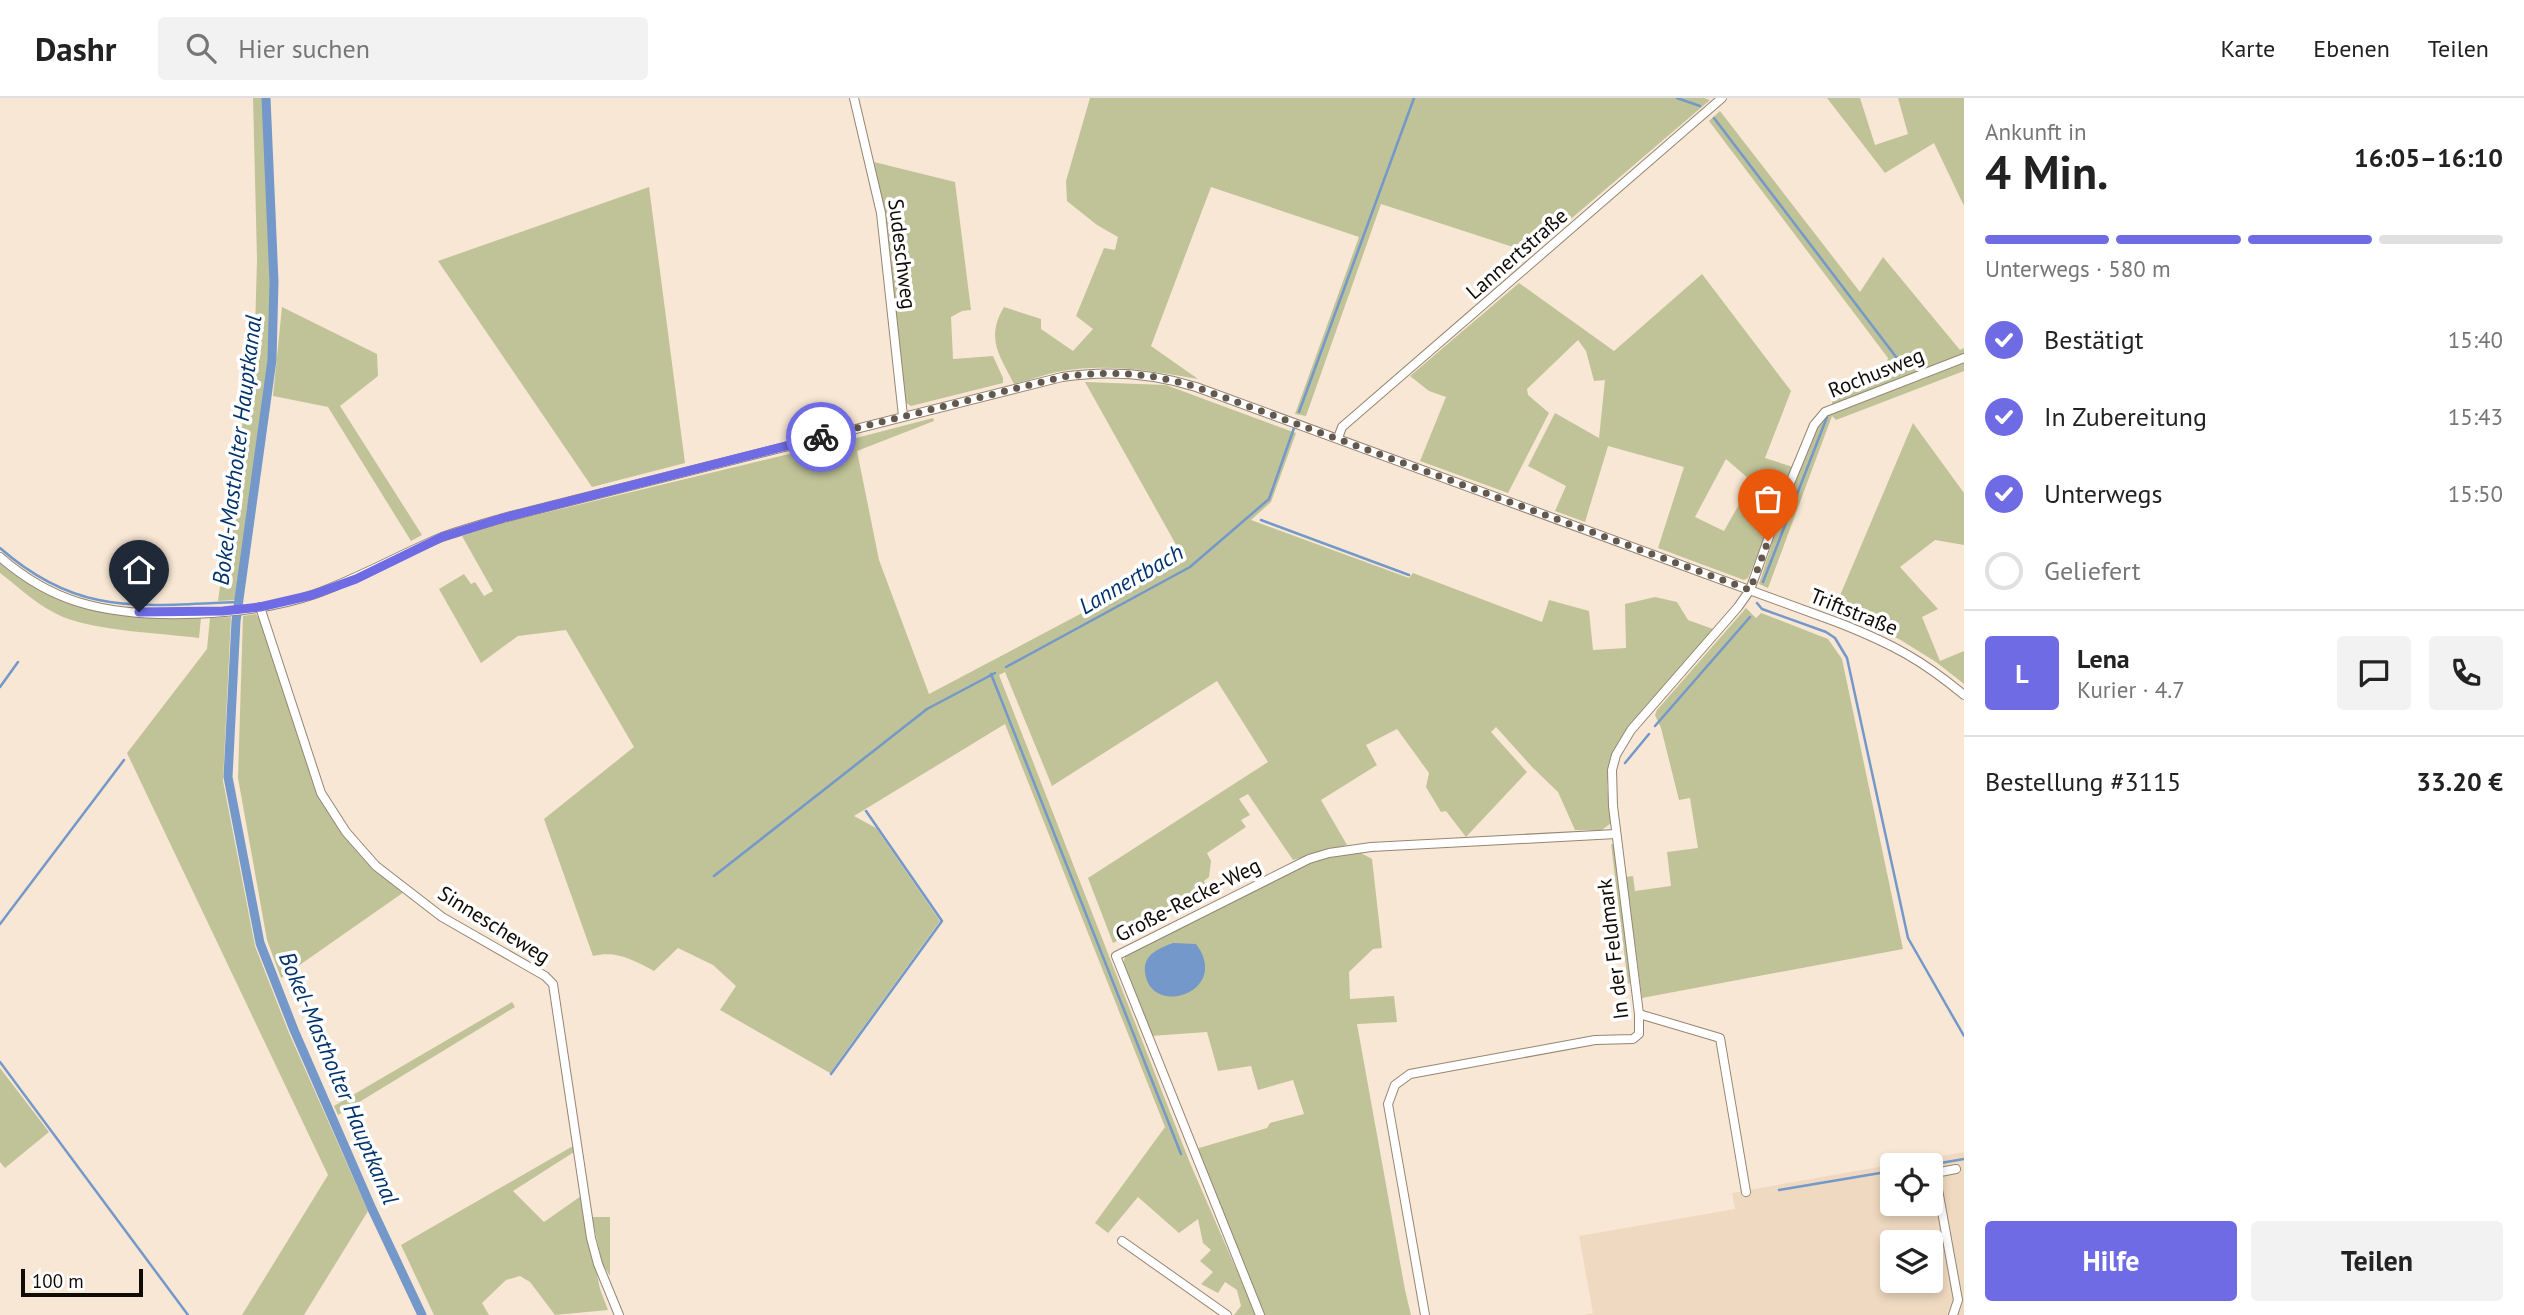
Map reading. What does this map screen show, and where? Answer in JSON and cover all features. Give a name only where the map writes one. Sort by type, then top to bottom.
[{"type":"street","name":"Sudeschweg","points":[[854,98],[881,213],[903,416]]},
{"type":"street","name":"Lannertstraße","points":[[1338,438],[1342,427],[1723,98]]},
{"type":"street","name":"Rochusweg","points":[[1750,590],[1776,517],[1814,425],[1825,412],[1964,358]]},
{"type":"street","name":"Triftstraße","points":[[0,557],[41,587],[104,609],[169,613],[255,608],[312,595],[356,579],[442,537],[503,518],[1062,377],[1131,374],[1166,377],[1196,387],[1890,643],[1931,668],[1964,695]]},
{"type":"street","name":"In der Feldmark","points":[[1425,1315],[1388,1104],[1395,1085],[1410,1074],[1595,1040],[1633,1039],[1639,1034],[1639,1014],[1611,785],[1616,755],[1631,730],[1750,590]]},
{"type":"street","name":"Sinnescheweg","points":[[255,608],[320,793],[346,832],[376,866],[442,917],[545,976],[553,984],[591,1238],[598,1265],[619,1315]]},
{"type":"street","name":"Große-Recke-Weg","points":[[1260,1315],[1158,1067],[1116,956],[1297,865],[1329,853],[1371,847],[1616,834]]},
{"type":"street","points":[[1639,1014],[1720,1038],[1746,1192]]},
{"type":"street","points":[[1953,1315],[1958,1300],[1936,1173],[1956,1169]]},
{"type":"street","points":[[1122,1241],[1227,1315]]},
{"type":"shaded area","points":[[1964,1152],[1964,1315],[1584,1315],[1593,1313],[1579,1236],[1735,1209],[1732,1193],[1880,1167],[1880,1216],[1943,1216],[1943,1156]]},
{"type":"green space","points":[[253,98],[263,98],[272,282],[269,360],[235,600],[218,601],[255,332],[257,259]]},
{"type":"green space","points":[[1090,98],[1710,100],[1531,253],[1381,204],[1306,416],[1295,414],[1359,237],[1211,187],[1151,346],[1198,379],[1147,371],[1096,368],[1062,371],[1014,384],[1000,356],[995,338],[998,318],[1004,307],[1041,319],[1041,329],[1073,351],[1093,329],[1076,316],[1104,248],[1115,250],[1118,237],[1097,225],[1067,201],[1066,181]]},
{"type":"green space","points":[[1827,98],[1860,98],[1875,145],[1908,134],[1898,98],[1964,98],[1964,206],[1934,143],[1885,173]]},
{"type":"green space","points":[[1720,111],[1860,292],[1883,257],[1960,350],[1964,348],[1964,371],[1836,420],[1832,416],[1768,588],[1759,584],[1780,519],[1817,427],[1831,414],[1833,394],[1883,373],[1888,358],[1709,121]]},
{"type":"green space","points":[[874,162],[955,182],[971,310],[951,317],[953,359],[993,356],[1003,383],[911,406],[905,402],[885,213]]},
{"type":"green space","points":[[649,187],[685,463],[592,487],[438,261]]},
{"type":"green space","points":[[1702,274],[1791,391],[1765,458],[1793,467],[1774,510],[1743,490],[1749,479],[1726,459],[1695,517],[1724,531],[1742,499],[1772,519],[1748,578],[1744,580],[1658,548],[1684,467],[1608,446],[1585,522],[1555,511],[1566,486],[1528,466],[1555,413],[1599,438],[1605,380],[1594,381],[1586,351],[1578,340],[1527,389],[1528,395],[1549,413],[1508,493],[1420,461],[1446,397],[1429,391],[1410,376],[1519,283],[1614,351]]},
{"type":"green space","points":[[282,307],[377,354],[378,376],[340,406],[422,535],[411,541],[328,407],[273,396]]},
{"type":"green space","points":[[1085,382],[1166,385],[1296,433],[1271,502],[1251,520],[1409,578],[1413,573],[1542,622],[1549,600],[1589,611],[1593,650],[1626,648],[1625,604],[1655,597],[1677,602],[1688,620],[1713,629],[1627,728],[1613,751],[1607,785],[1611,823],[1602,830],[1575,830],[1558,792],[1496,727],[1491,732],[1527,772],[1466,837],[1446,811],[1441,812],[1426,787],[1429,773],[1397,729],[1366,745],[1377,765],[1321,800],[1347,845],[1293,860],[1248,794],[1239,799],[1250,815],[1241,820],[1246,827],[1207,853],[1211,861],[1209,877],[1204,881],[1210,897],[1181,910],[1179,907],[1173,909],[1174,913],[1113,943],[1088,878],[1268,762],[1217,681],[1052,786],[1005,672],[999,675],[1190,1163],[1256,1315],[1234,1315],[1241,1306],[1237,1290],[1225,1282],[1218,1293],[1201,1284],[1213,1272],[1200,1261],[1211,1250],[1203,1243],[1198,1219],[1179,1233],[1138,1197],[1108,1233],[1095,1223],[1165,1127],[1005,724],[854,816],[876,828],[940,921],[830,1073],[720,1010],[736,986],[713,965],[678,948],[654,971],[617,955],[593,956],[544,819],[634,747],[566,630],[518,636],[481,663],[439,589],[464,574],[471,584],[475,582],[484,596],[493,591],[462,536],[503,523],[835,443],[840,463],[845,460],[841,442],[933,418],[934,421],[857,451],[879,560],[929,694],[1184,559]]},
{"type":"green space","points":[[1913,423],[1964,493],[1964,545],[1935,540],[1900,567],[1938,609],[1922,617],[1940,661],[1964,651],[1964,684],[1936,662],[1899,639],[1833,612]]},
{"type":"green space","points":[[0,562],[47,594],[71,604],[145,617],[201,618],[199,638],[111,628],[63,617],[38,603],[0,573]]},
{"type":"green space","points":[[1746,608],[1756,618],[1761,613],[1828,639],[1842,659],[1903,949],[1642,998],[1626,877],[1633,876],[1635,891],[1671,886],[1667,852],[1698,848],[1690,798],[1679,800],[1661,728],[1655,715]]},
{"type":"green space","points":[[256,614],[319,794],[343,834],[404,892],[281,978],[267,940],[238,778],[243,616]]},
{"type":"green space","points":[[231,617],[223,781],[255,946],[289,1033],[368,1211],[304,1315],[242,1315],[328,1175],[127,753],[207,649],[210,618]]},
{"type":"green space","points":[[1611,844],[1615,845],[1632,982],[1628,984]]},
{"type":"green space","points":[[1361,853],[1372,859],[1382,948],[1373,949],[1349,972],[1350,999],[1394,996],[1397,1022],[1357,1024],[1411,1315],[1264,1315],[1196,1152],[1199,1148],[1267,1128],[1270,1123],[1304,1114],[1293,1080],[1258,1090],[1251,1066],[1218,1071],[1207,1032],[1151,1036],[1122,966],[1127,951],[1308,864],[1329,857]]},
{"type":"green space","points":[[512,1002],[515,1007],[338,1115],[334,1106]]},
{"type":"green space","points":[[0,1068],[49,1132],[5,1168],[0,1162]]},
{"type":"green space","points":[[573,1146],[574,1152],[513,1191],[544,1222],[581,1196],[600,1289],[608,1310],[555,1315],[530,1282],[520,1276],[506,1280],[482,1303],[489,1315],[434,1315],[401,1245]]},
{"type":"green space","points":[[592,1217],[610,1217],[610,1276],[602,1263]]},
{"type":"water","points":[[1173,943],[1196,944],[1204,961],[1204,975],[1197,986],[1186,994],[1173,996],[1160,994],[1150,986],[1145,966],[1149,957],[1157,950]]},
{"type":"waterway","name":"Bokel-Mastholter Hauptkanal","points":[[266,98],[274,282],[272,360],[236,621],[228,777],[260,943],[294,1030],[372,1209],[422,1315]]},
{"type":"waterway","name":"Lannertbach","points":[[1299,412],[1414,98]]},
{"type":"waterway","points":[[1677,98],[1700,106]]},
{"type":"waterway","points":[[1714,118],[1906,370]]},
{"type":"waterway","points":[[1834,399],[1839,394],[1888,374],[1897,357]]},
{"type":"waterway","points":[[1763,582],[1827,417]]},
{"type":"waterway","name":"Lannertbach","points":[[1006,667],[1190,567],[1269,499],[1294,428]]},
{"type":"waterway","points":[[1261,520],[1409,575]]},
{"type":"waterway","points":[[0,548],[29,571],[85,597],[141,605],[239,602]]},
{"type":"waterway","points":[[1757,603],[1762,609],[1826,632],[1835,638],[1847,658],[1908,938],[1964,1036]]},
{"type":"waterway","points":[[1655,726],[1750,617]]},
{"type":"waterway","points":[[0,687],[18,662]]},
{"type":"waterway","name":"Lannertbach","points":[[714,876],[927,709],[995,673]]},
{"type":"waterway","points":[[991,674],[1181,1154]]},
{"type":"waterway","points":[[1625,763],[1649,734]]},
{"type":"waterway","points":[[0,924],[124,760]]},
{"type":"waterway","points":[[831,1074],[942,921],[866,811]]},
{"type":"waterway","points":[[0,1062],[188,1315]]},
{"type":"waterway","points":[[1943,1163],[1964,1159]]},
{"type":"waterway","points":[[1779,1190],[1880,1173]]},
{"type":"way so far","points":[[821,437],[1062,377],[1131,374],[1166,377],[1750,590],[1768,541]]},
{"type":"route","points":[[139,612],[223,611],[260,607],[312,595],[356,579],[442,537],[503,518],[821,437]]}]
